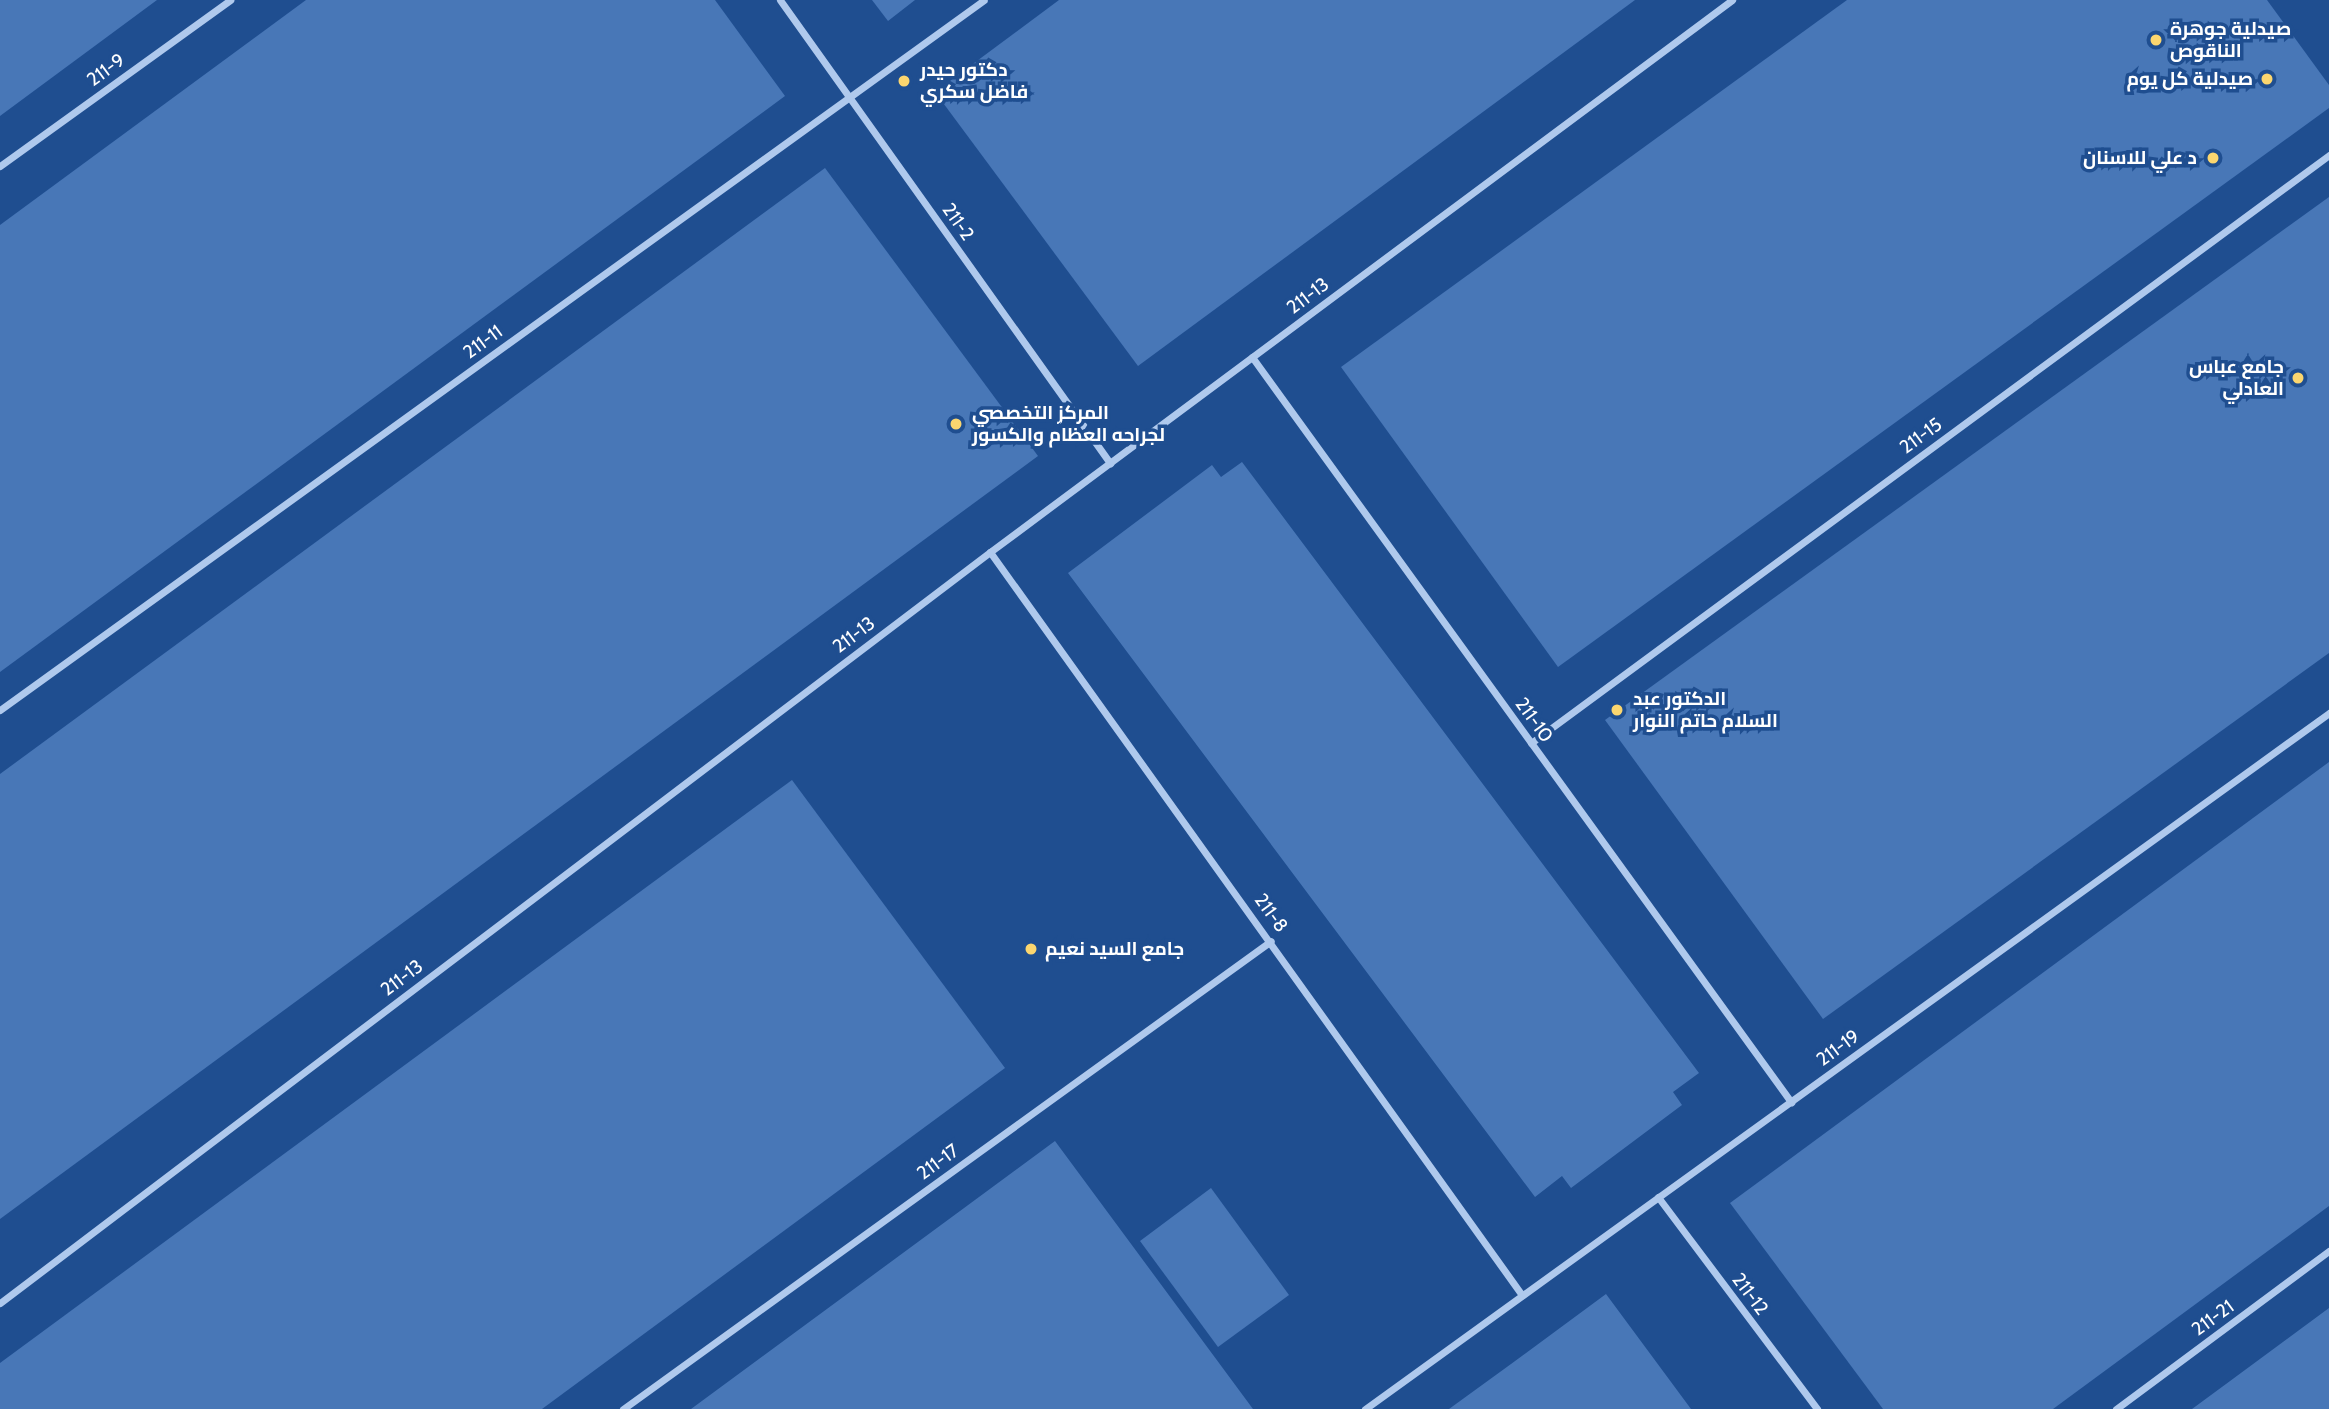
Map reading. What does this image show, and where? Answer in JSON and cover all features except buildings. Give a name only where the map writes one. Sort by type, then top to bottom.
[{"type":"street","name":"211-9","points":[[0,166],[230,0]]},
{"type":"street","name":"211-2","points":[[780,0],[1110,463]]},
{"type":"street","name":"211-11","points":[[0,710],[984,0]]},
{"type":"street","name":"211-13","points":[[0,1303],[990,552],[1732,0]]},
{"type":"street","name":"211-15","points":[[1531,743],[2329,155]]},
{"type":"street","name":"211-10","points":[[1252,357],[1791,1102]]},
{"type":"street","name":"211-8","points":[[990,552],[1522,1295]]},
{"type":"street","name":"211-19","points":[[1365,1409],[2329,713]]},
{"type":"street","name":"211-17","points":[[623,1409],[1271,941]]},
{"type":"street","name":"211-12","points":[[1658,1198],[1816,1409]]},
{"type":"street","name":"211-21","points":[[2116,1409],[2329,1251]]},
{"type":"place","name":"صيدلية جوهرة الناقوص","points":[[2156,40]]},
{"type":"place","name":"صيدلية كل يوم","points":[[2267,79]]},
{"type":"place","name":"دكتور حيدر فاضل سكري","points":[[904,81]]},
{"type":"place","name":"د علي للاسنان","points":[[2213,158]]},
{"type":"place","name":"جامع عباس العادلي","points":[[2298,378]]},
{"type":"place","name":"المركز التخصصي لجراحه العظام والكسور","points":[[956,424]]},
{"type":"place","name":"الدكتور عبد السلام حاتم النوار","points":[[1617,710]]},
{"type":"place","name":"جامع السید نعیم","points":[[1031,949]]}]
